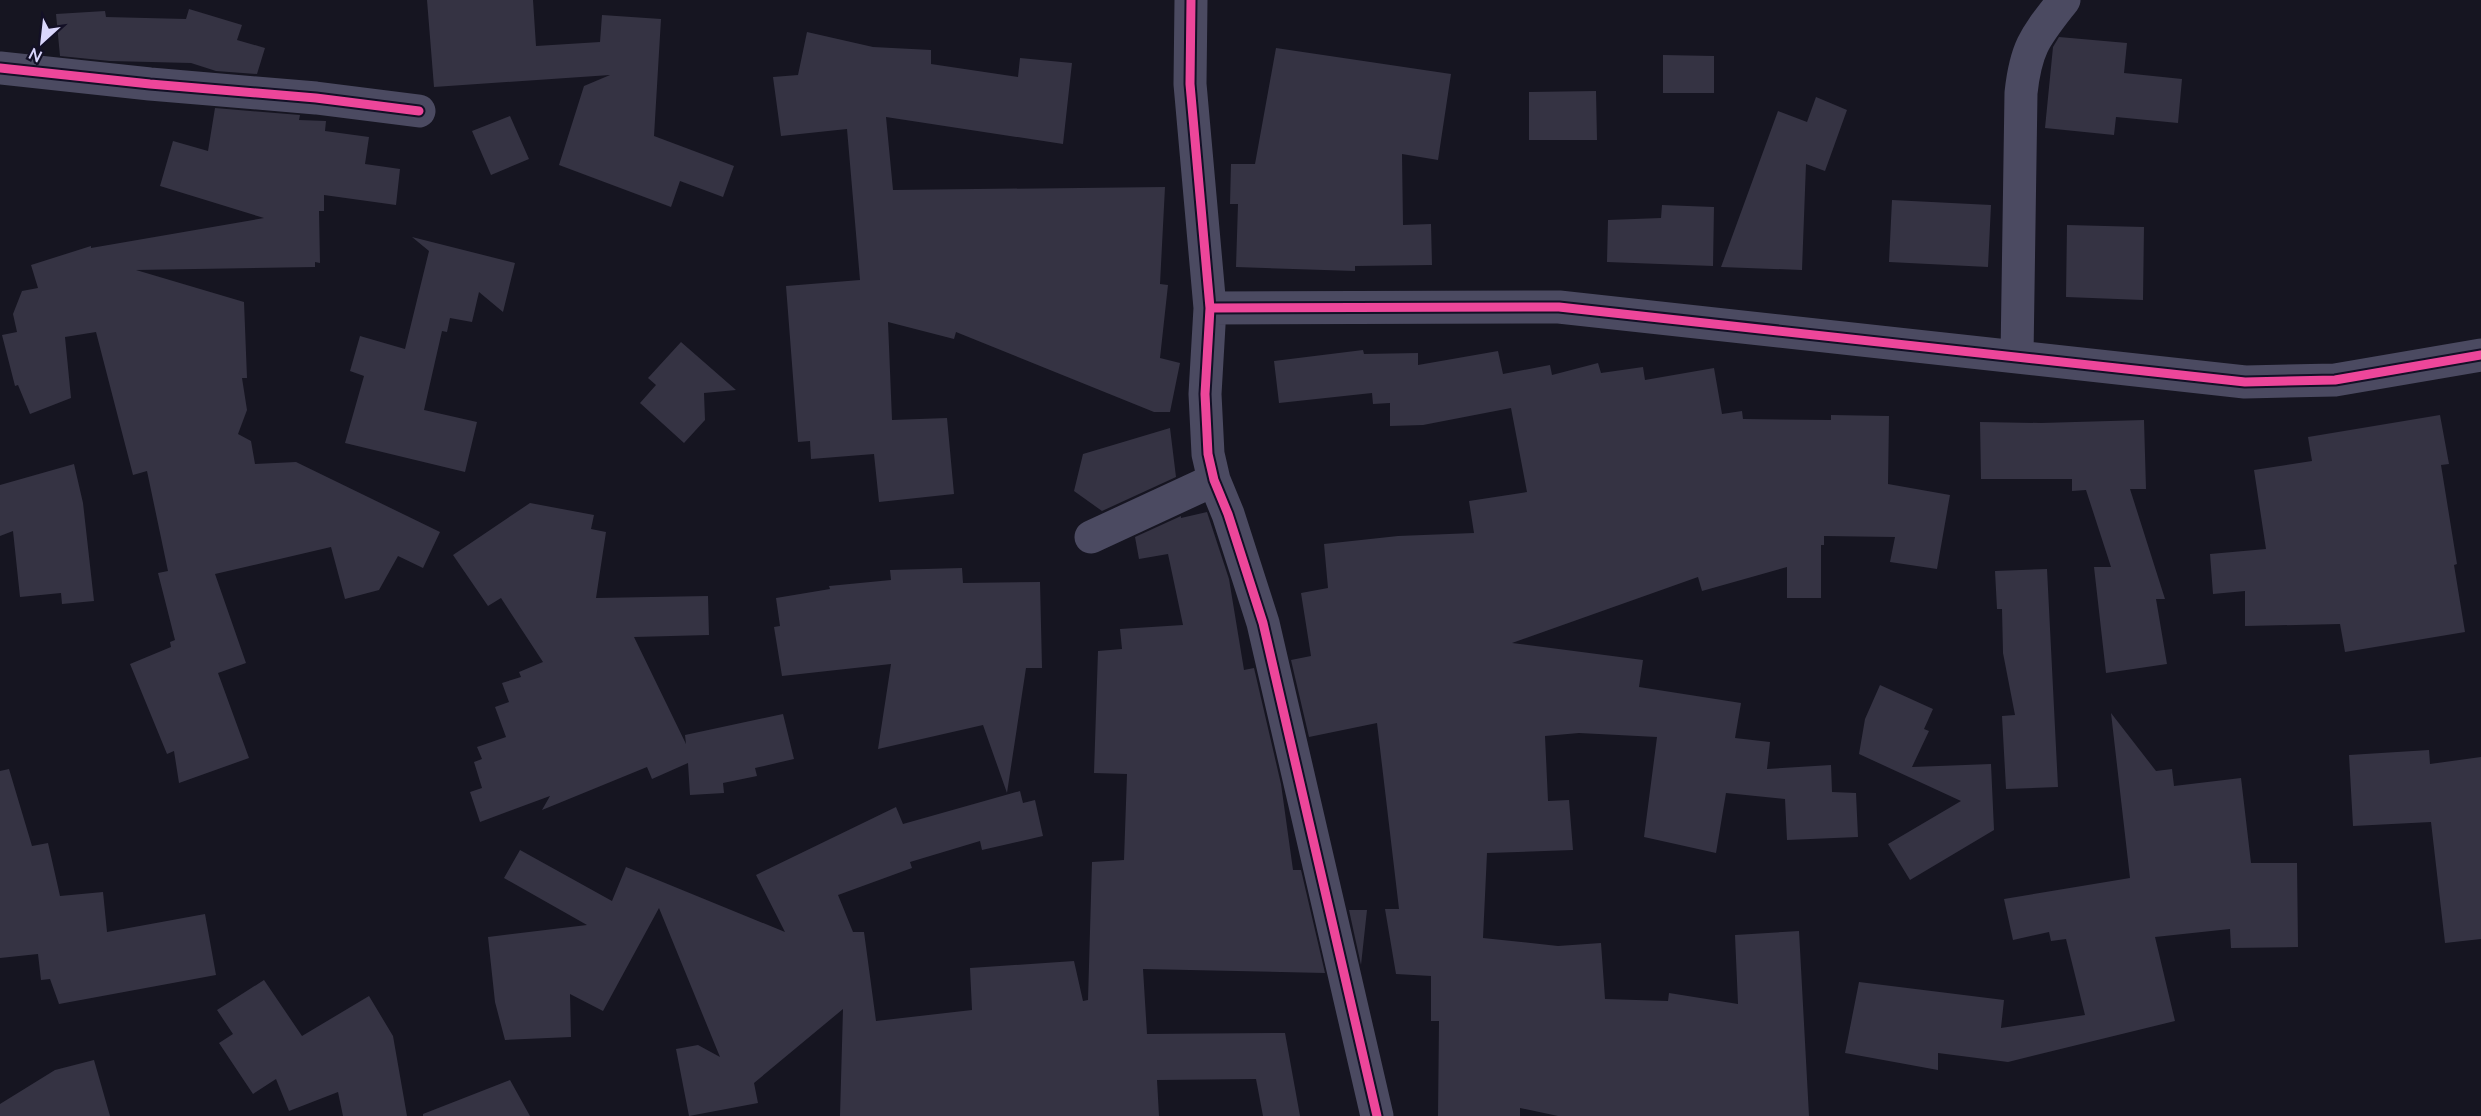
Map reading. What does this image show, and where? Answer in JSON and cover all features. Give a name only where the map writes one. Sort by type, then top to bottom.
[{"type":"street","points":[[1191,0],[1190,84],[1210,308],[1206,423],[1208,454],[1214,480],[1228,514],[1263,623],[1377,1116]]},
{"type":"street","points":[[2017,356],[2021,93],[2024,65],[2027,53],[2037,35],[2064,0]]},
{"type":"street","points":[[0,68],[316,98],[419,111]]},
{"type":"street","points":[[1210,308],[1559,307],[2245,382],[2335,380],[2481,356]]},
{"type":"street","points":[[1091,537],[1214,480]]},
{"type":"building","points":[[427,0],[533,0],[536,46],[600,42],[602,15],[661,19],[654,136],[734,166],[723,197],[680,181],[671,207],[559,165],[584,86],[610,75],[434,87]]},
{"type":"building","points":[[189,9],[242,25],[237,40],[265,48],[257,74],[216,71],[191,63],[110,61],[60,56],[56,14],[105,11],[106,17],[186,19]]},
{"type":"building","points":[[807,32],[873,47],[931,50],[931,64],[1018,77],[1020,58],[1072,63],[1063,144],[886,117],[893,190],[1165,187],[1160,284],[1168,285],[1160,358],[1180,363],[1170,412],[1154,412],[956,332],[954,339],[888,322],[892,420],[947,418],[954,494],[879,502],[874,454],[811,459],[810,441],[798,442],[786,286],[860,280],[847,129],[781,136],[773,77],[798,75]]},
{"type":"building","points":[[2059,37],[2127,43],[2124,73],[2182,79],[2178,123],[2116,117],[2114,135],[2045,128],[2053,47]]},
{"type":"building","points":[[1276,48],[1451,74],[1438,160],[1402,154],[1403,225],[1431,224],[1432,265],[1355,266],[1355,271],[1236,267],[1238,204],[1230,204],[1231,164],[1255,164]]},
{"type":"building","points":[[1663,55],[1714,56],[1714,93],[1663,93]]},
{"type":"building","points":[[1596,91],[1597,140],[1529,140],[1529,92]]},
{"type":"building","points":[[1816,97],[1847,110],[1825,171],[1806,164],[1802,270],[1721,267],[1778,111],[1807,122]]},
{"type":"building","points":[[215,108],[300,115],[299,120],[326,121],[325,131],[369,137],[365,164],[400,169],[396,205],[324,195],[324,211],[319,211],[320,263],[315,262],[315,267],[136,270],[244,302],[247,378],[242,378],[247,410],[238,434],[251,441],[255,464],[296,462],[440,532],[423,568],[398,556],[379,590],[345,599],[331,547],[215,574],[246,663],[218,673],[249,758],[179,783],[174,751],[167,754],[130,664],[171,647],[170,642],[175,640],[158,573],[168,571],[147,471],[133,475],[96,332],[65,337],[71,398],[30,414],[18,385],[15,386],[2,335],[17,332],[13,314],[22,291],[38,288],[31,265],[91,246],[91,248],[264,218],[160,186],[173,141],[208,151]]},
{"type":"building","points":[[510,116],[529,159],[491,175],[472,131]]},
{"type":"building","points":[[1892,200],[1991,205],[1988,267],[1889,262]]},
{"type":"building","points":[[1662,205],[1714,207],[1713,266],[1607,262],[1608,220],[1661,218]]},
{"type":"building","points":[[2067,225],[2144,227],[2143,300],[2066,297]]},
{"type":"building","points":[[412,237],[515,263],[503,312],[479,292],[472,322],[450,318],[447,332],[442,331],[424,410],[477,422],[465,472],[345,443],[364,376],[350,371],[360,336],[405,349],[429,251]]},
{"type":"building","points":[[681,342],[736,390],[704,393],[705,420],[684,443],[640,403],[656,385],[648,378]]},
{"type":"building","points":[[1363,350],[1364,354],[1418,353],[1418,365],[1498,351],[1503,374],[1550,365],[1552,375],[1598,363],[1601,373],[1643,367],[1645,380],[1714,368],[1722,414],[1742,411],[1743,419],[1831,420],[1831,415],[1889,416],[1888,484],[1950,495],[1937,569],[1890,562],[1895,537],[1824,536],[1824,545],[1821,545],[1821,598],[1787,598],[1787,567],[1702,591],[1698,577],[1512,643],[1643,660],[1639,687],[1741,703],[1735,738],[1770,742],[1767,769],[1831,765],[1832,792],[1856,793],[1858,837],[1787,840],[1785,799],[1726,793],[1716,853],[1644,837],[1657,737],[1579,733],[1545,736],[1548,801],[1569,800],[1573,850],[1487,853],[1483,938],[1558,946],[1601,943],[1605,999],[1668,1001],[1669,993],[1738,1004],[1735,935],[1799,931],[1809,1116],[1558,1116],[1520,1108],[1520,1116],[1438,1116],[1439,1021],[1431,1021],[1431,976],[1396,974],[1385,909],[1399,909],[1377,723],[1309,737],[1291,660],[1311,656],[1301,593],[1328,588],[1324,544],[1398,536],[1474,533],[1469,501],[1527,492],[1511,408],[1423,425],[1390,426],[1390,403],[1373,404],[1372,393],[1279,403],[1274,361]]},
{"type":"building","points":[[2440,415],[2449,464],[2441,465],[2465,632],[2345,652],[2340,624],[2245,626],[2245,591],[2213,594],[2210,554],[2266,549],[2254,470],[2312,461],[2308,437]]},
{"type":"building","points":[[2144,420],[2146,489],[2130,489],[2165,599],[2156,599],[2167,664],[2106,673],[2094,567],[2111,567],[2086,490],[2072,491],[2072,479],[1981,479],[1980,422]]},
{"type":"building","points":[[1170,428],[1176,477],[1102,511],[1074,491],[1083,454]]},
{"type":"building","points":[[74,464],[83,503],[94,601],[62,604],[61,593],[20,597],[13,531],[0,536],[0,485]]},
{"type":"building","points":[[530,503],[594,515],[591,529],[606,532],[596,598],[708,596],[709,635],[634,637],[686,744],[685,735],[783,714],[794,759],[755,768],[757,776],[723,783],[724,793],[690,795],[688,763],[652,779],[647,767],[542,810],[550,796],[480,822],[470,792],[482,788],[474,762],[482,759],[477,747],[506,737],[495,707],[509,702],[502,683],[521,677],[519,672],[543,662],[501,598],[488,606],[453,555]]},
{"type":"building","points":[[1207,512],[1229,579],[1244,670],[1254,668],[1281,784],[1293,870],[1301,870],[1325,973],[1143,969],[1147,1034],[1285,1033],[1300,1116],[1263,1116],[1256,1079],[1157,1080],[1159,1116],[840,1116],[843,1009],[754,1083],[758,1103],[689,1116],[676,1049],[698,1045],[720,1057],[659,908],[603,1011],[570,994],[571,1037],[505,1040],[495,1002],[488,937],[587,925],[504,878],[520,850],[612,901],[626,867],[785,932],[756,875],[896,807],[903,824],[1020,791],[1023,803],[1035,800],[1043,836],[982,850],[980,841],[910,862],[912,868],[838,895],[853,932],[864,932],[876,1021],[972,1010],[970,968],[1074,961],[1083,1001],[1088,1000],[1092,862],[1124,860],[1127,774],[1094,773],[1098,651],[1122,649],[1120,629],[1183,625],[1168,554],[1139,559],[1135,537],[1181,516],[1181,518]]},
{"type":"building","points":[[962,568],[963,583],[1040,582],[1042,668],[1026,668],[1007,793],[983,725],[878,749],[891,664],[782,676],[774,627],[780,626],[776,598],[830,589],[829,586],[891,580],[890,570]]},
{"type":"building","points":[[2047,569],[2058,787],[2006,789],[2002,716],[2015,715],[2003,653],[2002,609],[1997,609],[1995,571]]},
{"type":"building","points":[[1880,685],[1933,709],[1924,729],[1929,731],[1912,767],[1991,764],[1994,830],[1910,880],[1888,844],[1961,801],[1859,754],[1865,719]]},
{"type":"building","points":[[2111,713],[2156,771],[2172,769],[2174,786],[2241,778],[2251,863],[2297,863],[2298,947],[2231,948],[2230,929],[2155,937],[2175,1021],[2008,1062],[1938,1053],[1938,1070],[1845,1053],[1859,982],[2004,1000],[2001,1028],[2085,1015],[2066,939],[2051,941],[2049,932],[2013,940],[2004,899],[2130,878]]},
{"type":"building","points":[[2429,750],[2430,764],[2481,757],[2481,939],[2445,943],[2431,822],[2353,826],[2349,755]]},
{"type":"building","points":[[9,769],[32,846],[48,843],[60,896],[103,892],[107,932],[205,914],[216,975],[59,1004],[50,979],[41,980],[38,954],[0,958],[0,771]]},
{"type":"building","points":[[1349,910],[1367,910],[1361,965]]},
{"type":"building","points":[[264,980],[302,1036],[369,996],[393,1036],[407,1116],[343,1116],[338,1092],[289,1111],[276,1079],[253,1094],[219,1043],[233,1034],[217,1010]]},
{"type":"building","points":[[94,1060],[110,1116],[0,1116],[0,1104],[55,1070]]},
{"type":"building","points":[[510,1080],[530,1116],[423,1116],[423,1114]]},
{"type":"cycle path","points":[[1191,0],[1190,84],[1210,308],[1205,394],[1208,454],[1214,480],[1228,514],[1263,623],[1377,1116]]},
{"type":"cycle path","points":[[0,68],[316,98],[419,111]]},
{"type":"cycle path","points":[[1210,308],[1559,307],[2245,382],[2335,380],[2481,355]]}]
